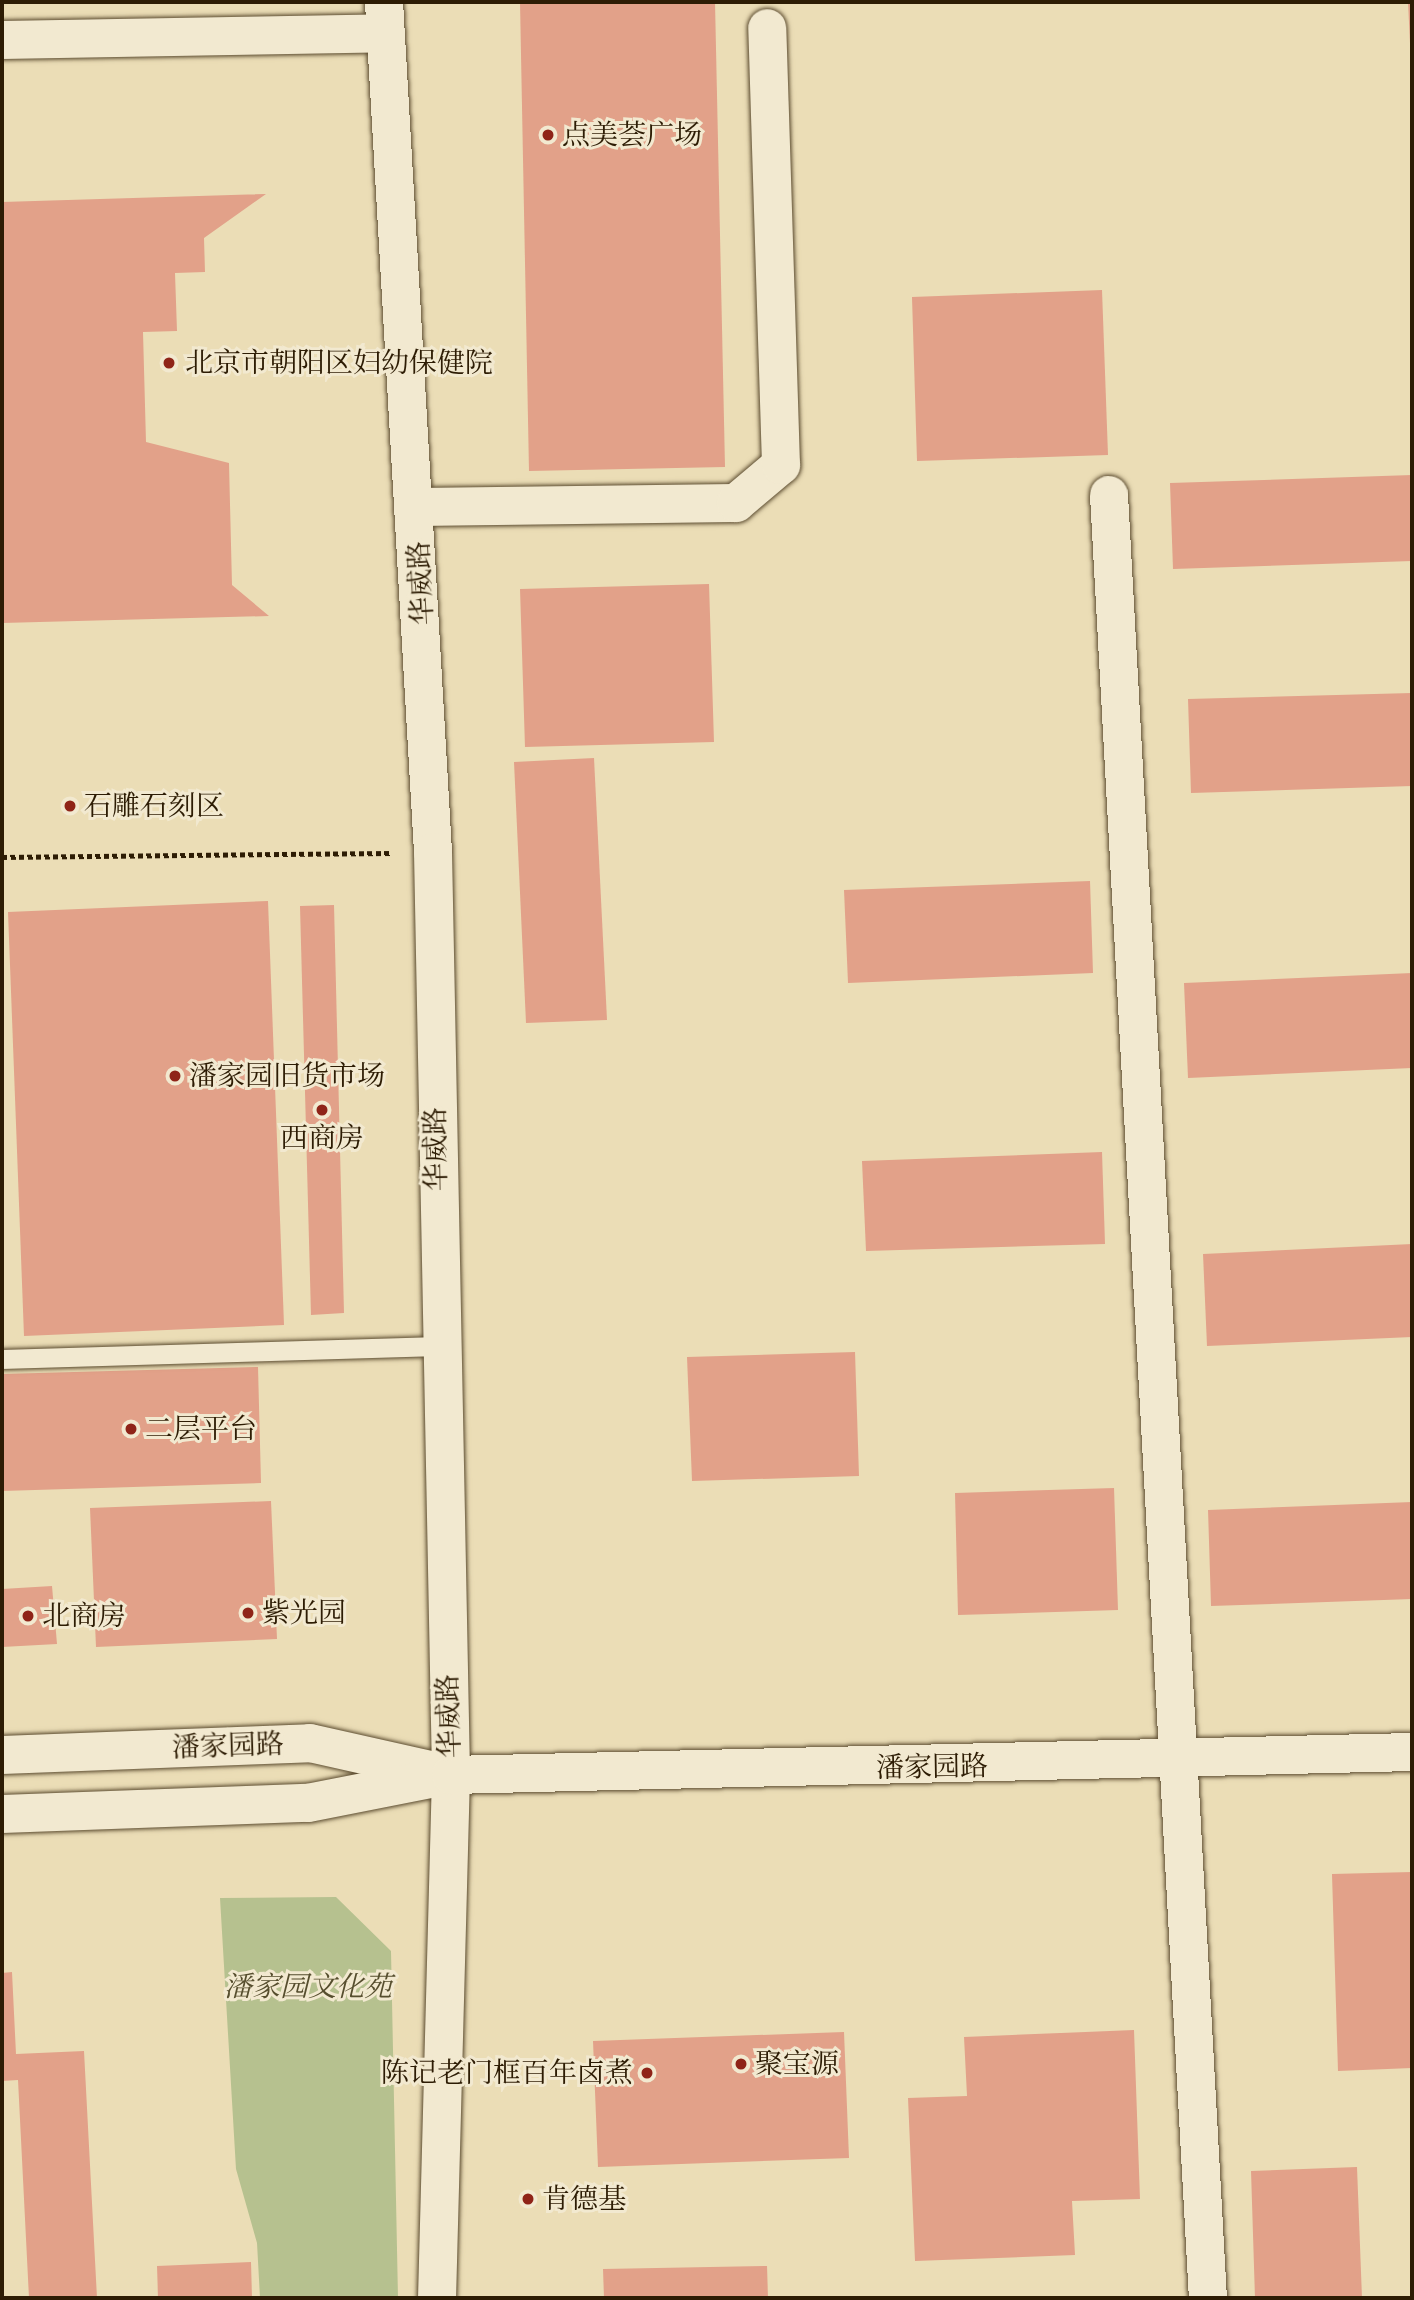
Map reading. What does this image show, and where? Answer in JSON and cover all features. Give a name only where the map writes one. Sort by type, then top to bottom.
[{"type":"street","points":[[2,40],[384,17]]},
{"type":"street","name":"华威路","points":[[384,17],[417,507],[433,852],[438,1346],[451,1775],[437,2298]]},
{"type":"street","points":[[417,507],[736,503],[780,465],[767,28]]},
{"type":"street","points":[[1109,495],[1208,2298]]},
{"type":"street","name":"潘家园路","points":[[2,1755],[310,1743],[451,1775]]},
{"type":"street","name":"潘家园路","points":[[2,1814],[307,1803],[451,1775],[1180,1763],[1412,1752]]},
{"type":"lane","points":[[2,1359],[438,1346]]},
{"type":"path","points":[[2,857],[433,852]]},
{"type":"green space","name":"潘家园文化苑","points":[[336,1897],[391,1951],[398,2298],[260,2298],[257,2243],[236,2169],[220,1898]]},
{"type":"building","points":[[520,2],[715,2],[725,467],[529,471]]},
{"type":"building","points":[[1408,2],[1412,2],[1412,43],[1410,43]]},
{"type":"building","points":[[266,194],[204,238],[205,272],[175,273],[177,331],[143,332],[146,442],[229,463],[232,585],[269,616],[2,623],[2,202]]},
{"type":"building","points":[[1102,290],[1108,455],[917,461],[912,297]]},
{"type":"building","points":[[1412,475],[1412,561],[1173,569],[1170,483]]},
{"type":"building","points":[[709,584],[714,742],[525,747],[520,589]]},
{"type":"building","points":[[1412,693],[1412,786],[1191,793],[1188,699]]},
{"type":"building","points":[[594,758],[607,1020],[526,1023],[514,762]]},
{"type":"building","points":[[1090,881],[1093,973],[848,983],[844,890]]},
{"type":"building","points":[[268,901],[284,1325],[24,1336],[8,912]]},
{"type":"building","name":"西商房","points":[[334,905],[344,1313],[311,1315],[300,906]]},
{"type":"building","points":[[1412,973],[1412,1068],[1188,1078],[1184,983]]},
{"type":"building","points":[[1102,1152],[1105,1244],[866,1251],[862,1161]]},
{"type":"building","points":[[1412,1244],[1412,1337],[1207,1346],[1203,1254]]},
{"type":"building","points":[[855,1352],[859,1476],[692,1481],[687,1357]]},
{"type":"building","name":"二层平台","points":[[258,1367],[261,1483],[2,1491],[2,1374]]},
{"type":"building","points":[[1114,1488],[1118,1610],[958,1615],[955,1493]]},
{"type":"building","points":[[271,1501],[277,1639],[96,1647],[90,1508]]},
{"type":"building","points":[[1412,1502],[1412,1599],[1211,1606],[1208,1510]]},
{"type":"building","name":"北商房","points":[[52,1586],[57,1644],[2,1647],[2,1589]]},
{"type":"building","points":[[1412,1872],[1412,2068],[1338,2071],[1332,1874]]},
{"type":"building","points":[[12,1972],[16,2054],[84,2051],[97,2298],[29,2298],[18,2080],[2,2081],[2,1973]]},
{"type":"building","points":[[1134,2030],[1140,2199],[1072,2201],[1075,2255],[915,2261],[908,2098],[967,2096],[964,2037]]},
{"type":"building","points":[[844,2032],[849,2158],[598,2167],[593,2041]]},
{"type":"building","points":[[1357,2167],[1362,2298],[1255,2298],[1251,2171]]},
{"type":"building","points":[[251,2262],[252,2298],[158,2298],[157,2266]]},
{"type":"building","points":[[767,2266],[768,2298],[604,2298],[603,2269]]},
{"type":"place","name":"点美荟广场","points":[[548,135]]},
{"type":"place","name":"北京市朝阳区妇幼保健院","points":[[169,363]]},
{"type":"place","name":"石雕石刻区","points":[[70,806]]},
{"type":"place","name":"潘家园旧货市场","points":[[175,1076]]},
{"type":"place","name":"西商房","points":[[322,1110]]},
{"type":"place","name":"二层平台","points":[[131,1429]]},
{"type":"place","name":"紫光园","points":[[248,1613]]},
{"type":"place","name":"北商房","points":[[28,1616]]},
{"type":"place","name":"聚宝源","points":[[741,2064]]},
{"type":"place","name":"陈记老门框百年卤煮","points":[[647,2073]]},
{"type":"place","name":"肯德基","points":[[528,2199]]}]
